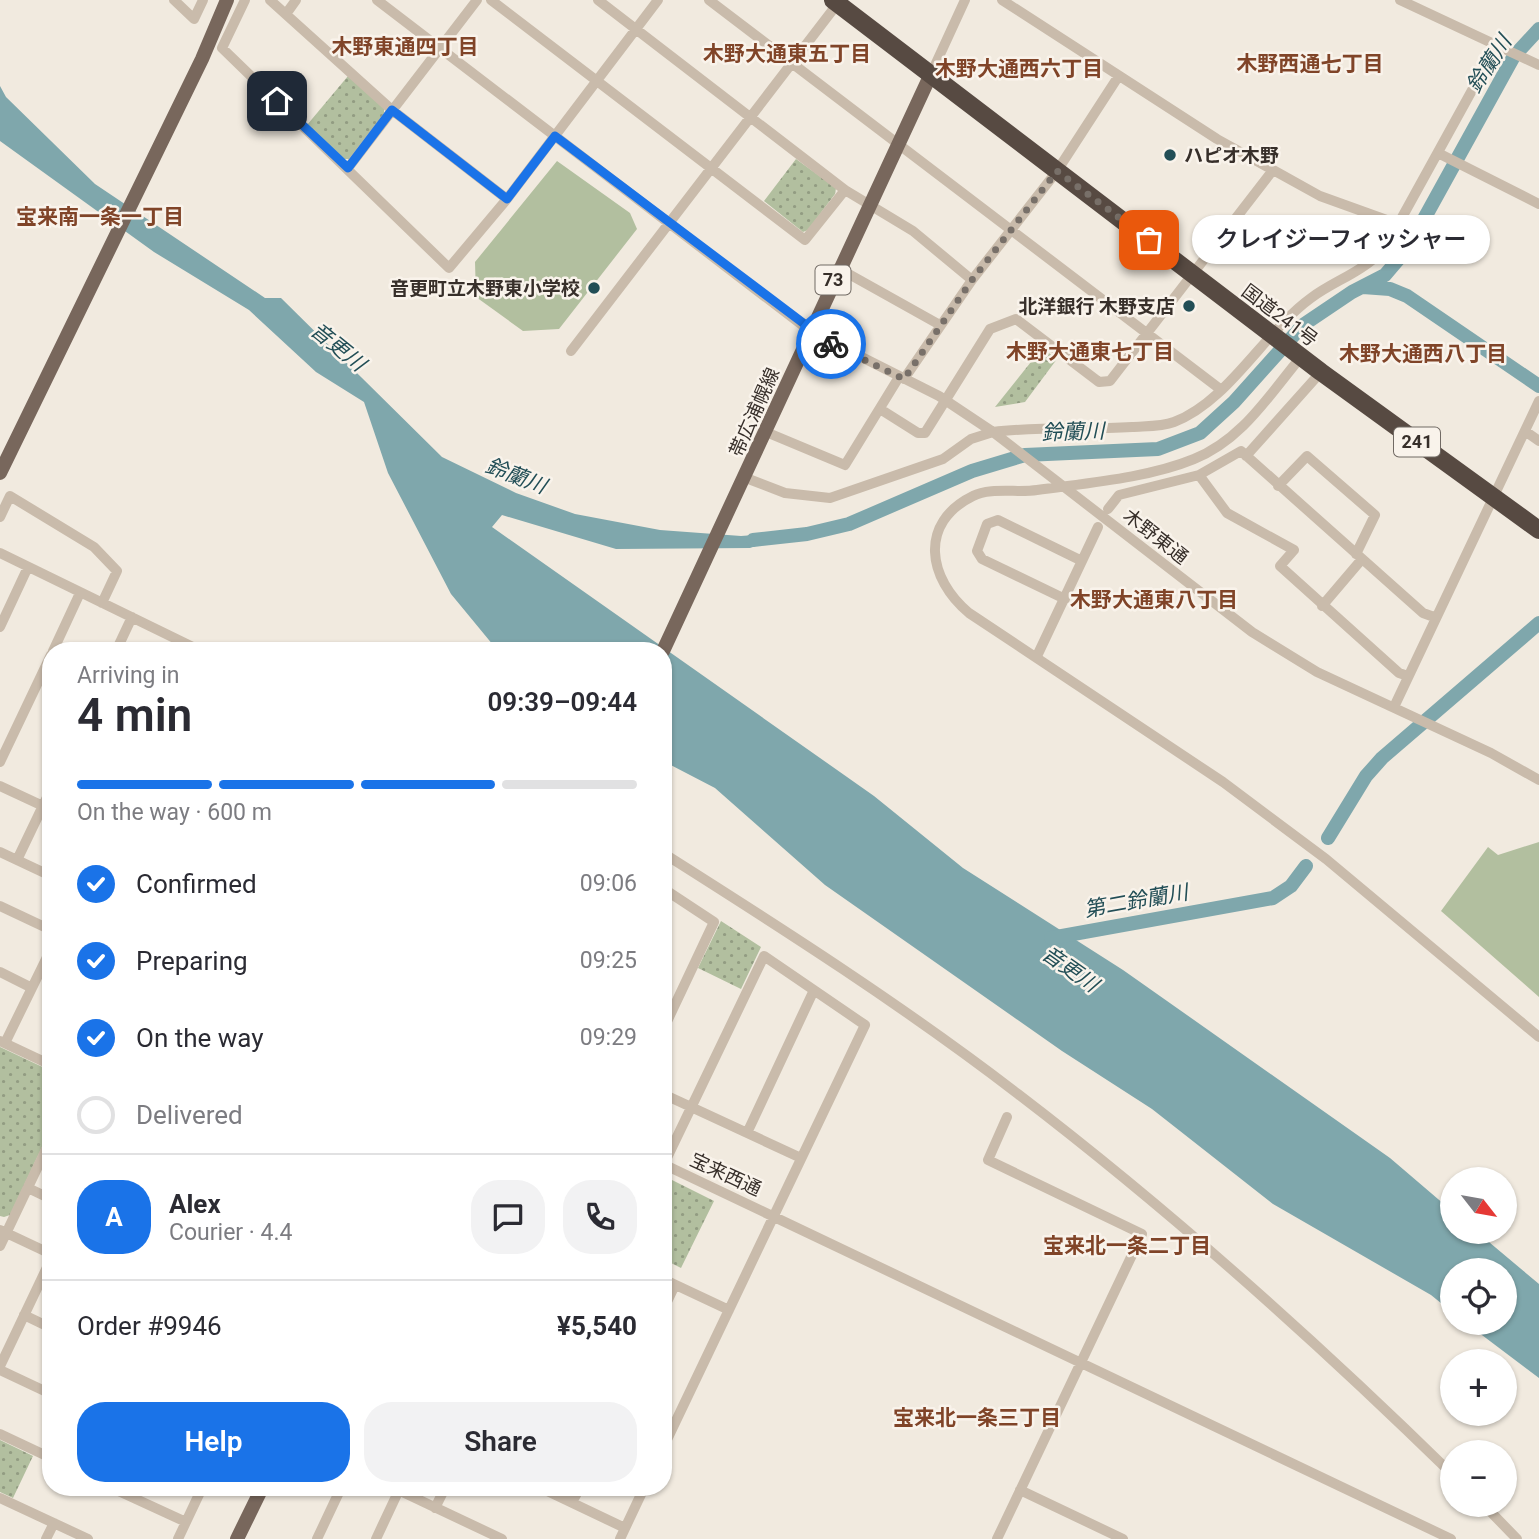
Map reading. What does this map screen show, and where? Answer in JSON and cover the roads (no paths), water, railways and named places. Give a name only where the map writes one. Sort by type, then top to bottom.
[{"type":"highway","name":"国道241号","points":[[835,2],[1298,355],[1539,530]]},
{"type":"main road","points":[[0,473],[197,70],[227,0]]},
{"type":"main road","name":"帯広浦幌線","points":[[668,642],[743,483],[838,268],[931,74]]},
{"type":"main road","points":[[237,1539],[253,1496]]},
{"type":"street","points":[[174,0],[194,19],[203,0]]},
{"type":"street","points":[[245,0],[222,48],[449,268],[507,199],[658,0]]},
{"type":"street","points":[[270,0],[392,110],[507,199]]},
{"type":"street","points":[[286,14],[296,0]]},
{"type":"street","name":"木野東通","points":[[377,0],[810,331],[953,404],[1007,442],[1252,632],[1317,672],[1491,753],[1539,780]]},
{"type":"street","points":[[348,168],[477,0]]},
{"type":"street","points":[[491,0],[805,240],[845,190]]},
{"type":"street","points":[[598,0],[845,190],[913,231],[972,280]]},
{"type":"street","points":[[709,0],[1220,389]]},
{"type":"street","points":[[931,74],[965,0]]},
{"type":"street","points":[[1002,0],[1118,77],[1273,170],[1320,196],[1395,223],[1400,221],[1442,156],[1502,48]]},
{"type":"street","points":[[1400,0],[1535,62]]},
{"type":"street","points":[[571,351],[792,63],[835,2]]},
{"type":"street","points":[[766,432],[845,465],[880,409],[972,280],[1057,171],[1118,77]]},
{"type":"street","points":[[1442,156],[1539,204]]},
{"type":"street","points":[[880,409],[918,433],[925,433],[990,329],[1016,319],[1099,382],[1111,381],[1273,170]]},
{"type":"street","points":[[743,483],[785,494],[830,498],[943,459],[971,439],[993,432],[1158,426],[1190,414],[1220,389],[1312,297],[1375,260],[1391,239],[1395,223]]},
{"type":"street","points":[[838,268],[940,325]]},
{"type":"street","points":[[1298,355],[1242,428],[1210,452],[1166,469],[1036,490],[976,494],[947,517],[936,542],[939,578],[954,601],[1151,732],[1326,859],[1539,1037]]},
{"type":"street","points":[[1246,456],[1281,421],[1321,372]]},
{"type":"street","points":[[1394,707],[1434,617],[1539,401]]},
{"type":"street","points":[[1525,431],[1539,442]]},
{"type":"street","points":[[1108,509],[1119,495],[1199,475],[1241,451],[1423,613],[1434,617]]},
{"type":"street","points":[[1278,486],[1307,456],[1375,515],[1359,557],[1322,606]]},
{"type":"street","points":[[1199,475],[1227,513],[1294,550],[1280,566],[1399,673],[1408,676]]},
{"type":"street","points":[[0,517],[10,496],[94,547],[117,571],[102,603]]},
{"type":"street","points":[[1065,599],[982,559],[977,551],[986,524],[998,520],[1082,561]]},
{"type":"street","points":[[1037,656],[1098,527]]},
{"type":"street","points":[[0,553],[183,642]]},
{"type":"street","points":[[1,620],[28,567]]},
{"type":"street","points":[[57,642],[80,593]]},
{"type":"street","points":[[120,642],[132,617]]},
{"type":"street","points":[[0,762],[42,674]]},
{"type":"street","points":[[0,786],[42,806]]},
{"type":"street","points":[[17,860],[42,808]]},
{"type":"street","points":[[0,852],[42,872]]},
{"type":"street","points":[[672,858],[962,1053],[1111,1166],[1328,1352],[1440,1462]]},
{"type":"street","points":[[672,896],[714,922],[672,1011]]},
{"type":"street","points":[[0,906],[42,926]]},
{"type":"street","points":[[672,1148],[764,956],[865,1025],[672,1429]]},
{"type":"street","points":[[42,967],[3,1042],[42,1061]]},
{"type":"street","points":[[0,972],[32,988]]},
{"type":"street","points":[[747,1133],[814,990]]},
{"type":"street","points":[[672,1098],[801,1158]]},
{"type":"street","points":[[997,1539],[1142,1234],[988,1160],[1007,1117]]},
{"type":"street","points":[[0,1246],[3,1231],[42,1158]]},
{"type":"street","name":"宝来西通","points":[[672,1169],[1451,1539]]},
{"type":"street","points":[[28,1188],[42,1195]]},
{"type":"street","points":[[3,1231],[42,1252]]},
{"type":"street","points":[[42,1276],[0,1368],[42,1389]]},
{"type":"street","points":[[672,1284],[729,1310]]},
{"type":"street","points":[[672,1291],[675,1285]]},
{"type":"street","points":[[24,1315],[42,1324]]},
{"type":"street","points":[[0,1434],[42,1454]]},
{"type":"street","points":[[1020,1490],[1123,1539]]},
{"type":"street","points":[[130,1496],[186,1522]]},
{"type":"street","points":[[178,1539],[198,1496]]},
{"type":"street","points":[[317,1539],[337,1496]]},
{"type":"street","points":[[381,1537],[395,1496]]},
{"type":"street","points":[[411,1496],[502,1539]]},
{"type":"street","points":[[435,1508],[441,1496]]},
{"type":"street","points":[[559,1496],[625,1528]]},
{"type":"street","points":[[572,1502],[575,1496]]},
{"type":"street","points":[[620,1539],[640,1496]]},
{"type":"street","points":[[1,1501],[88,1539]]},
{"type":"street","points":[[1496,1517],[1517,1539]]},
{"type":"street","points":[[47,1539],[54,1523]]},
{"type":"water","points":[[0,86],[6,97],[95,184],[265,298],[281,298],[442,457],[516,493],[575,514],[660,530],[741,536],[768,534],[773,540],[750,548],[616,549],[502,515],[492,527],[655,642],[491,642],[451,594],[388,473],[364,402],[316,372],[249,310],[154,252],[0,141]]},
{"type":"water","name":"音更川","points":[[672,654],[874,796],[963,868],[1123,970],[1390,1158],[1440,1201],[1440,1244],[1491,1244],[1508,1258],[1440,1258],[1440,1302],[1273,1204],[1152,1109],[1062,1051],[825,885],[715,788],[672,766]]},
{"type":"water","points":[[1517,1266],[1539,1284],[1539,1378],[1517,1361],[1517,1349],[1501,1349],[1482,1335],[1517,1335]]},
{"type":"waterway","name":"鈴蘭川","points":[[753,540],[807,534],[849,524],[972,471],[1025,455],[1158,449],[1200,433],[1234,402],[1303,325],[1352,292],[1385,275],[1408,248],[1514,56],[1539,29]]},
{"type":"waterway","name":"第二鈴蘭川","points":[[1363,287],[1390,289],[1407,296],[1539,386]]},
{"type":"waterway","name":"第二鈴蘭川","points":[[1328,838],[1366,776],[1382,758],[1539,623]]},
{"type":"waterway","name":"第二鈴蘭川","points":[[1051,938],[1273,898],[1291,886],[1306,866]]},
{"type":"place","name":"ハピオ木野","points":[[1170,155]]},
{"type":"place","name":"クレイジーフィッシャー","points":[[1149,240]]},
{"type":"place","name":"音更町立木野東小学校","points":[[594,288]]},
{"type":"place","name":"北洋銀行 木野支店","points":[[1189,306]]},
{"type":"district","name":"木野東通四丁目","points":[[405,47]]},
{"type":"district","name":"木野大通東五丁目","points":[[787,54]]},
{"type":"district","name":"木野西通七丁目","points":[[1310,64]]},
{"type":"district","name":"木野大通西六丁目","points":[[1019,69]]},
{"type":"district","name":"宝来南一条一丁目","points":[[100,217]]},
{"type":"district","name":"木野大通東七丁目","points":[[1090,352]]},
{"type":"district","name":"木野大通西八丁目","points":[[1423,354]]},
{"type":"district","name":"木野大通東八丁目","points":[[1154,600]]},
{"type":"district","name":"宝来北一条二丁目","points":[[1127,1246]]},
{"type":"district","name":"宝来北一条三丁目","points":[[977,1418]]}]
